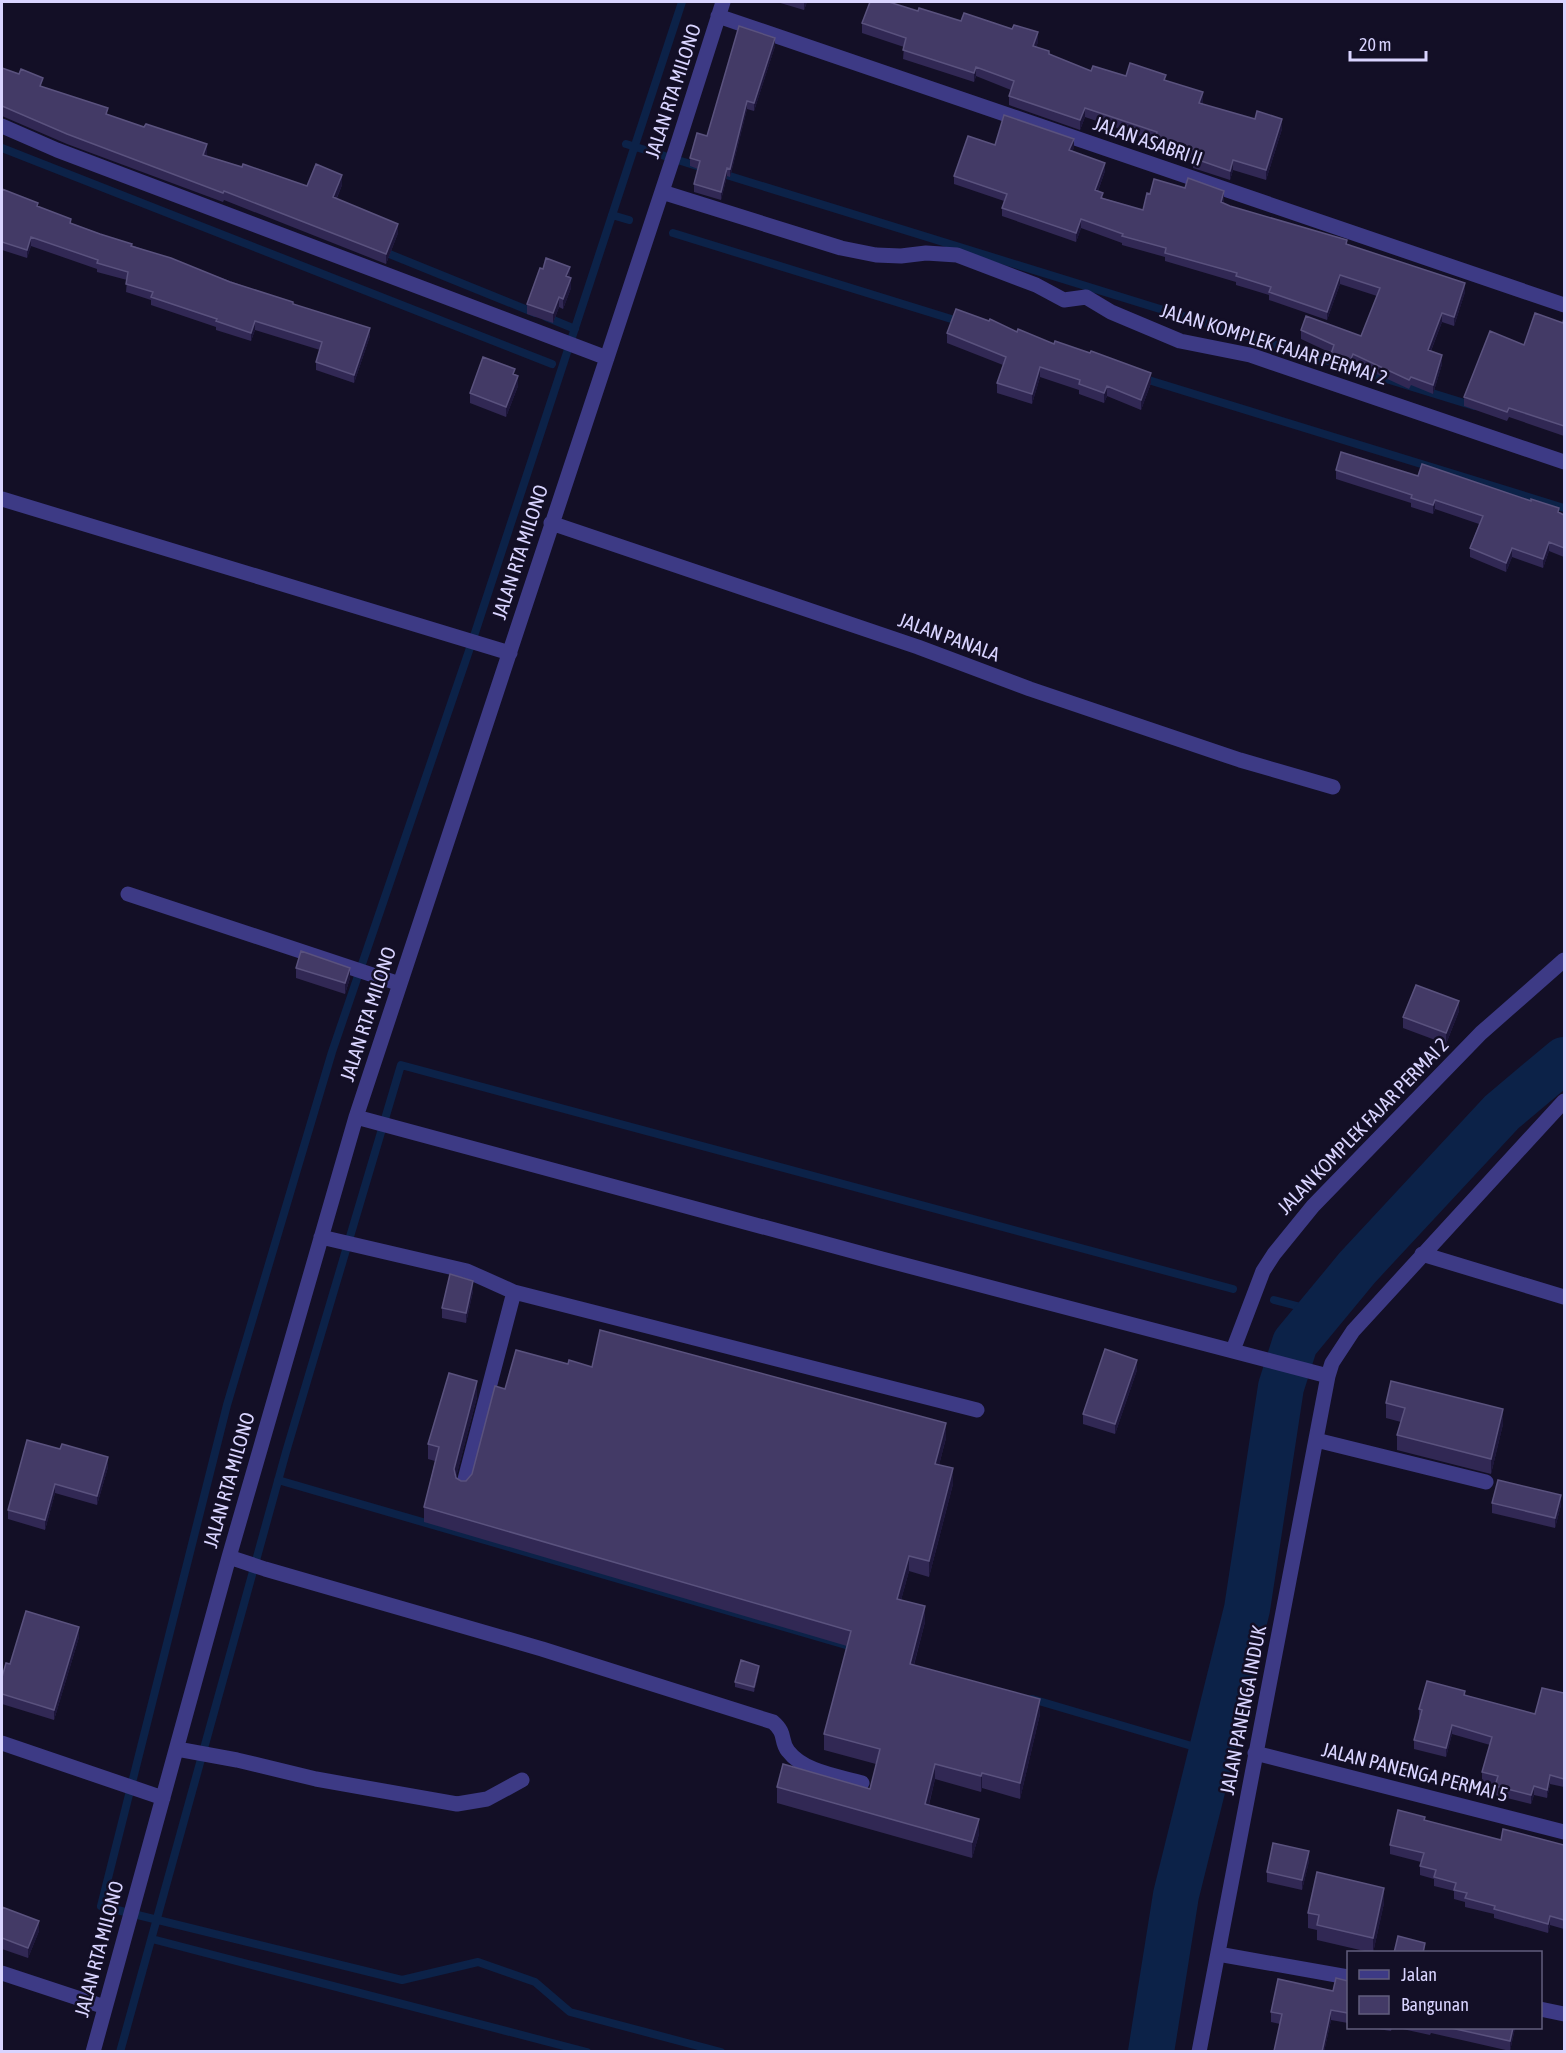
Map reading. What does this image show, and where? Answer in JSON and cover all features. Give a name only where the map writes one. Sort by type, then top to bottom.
[{"type":"street","name":"JALAN RTA MILONO","points":[[93,2052],[229,1557],[356,1117],[721,9]]},
{"type":"street","name":"JALAN ASABRI II","points":[[721,9],[1564,305]]},
{"type":"street","points":[[2,126],[57,150],[607,358]]},
{"type":"street","name":"JALAN KOMPLEK FAJAR PERMAI 2","points":[[662,192],[840,248],[876,255],[901,256],[926,253],[957,255],[1036,285],[1064,300],[1086,297],[1111,312],[1180,340],[1250,355],[1564,462]]},
{"type":"street","points":[[2,500],[510,653]]},
{"type":"street","name":"JALAN PANALA","points":[[551,523],[918,647],[1030,689],[1240,760],[1333,787]]},
{"type":"street","points":[[128,894],[400,984]]},
{"type":"street","name":"JALAN KOMPLEK FAJAR PERMAI 2","points":[[1233,1350],[1263,1271],[1307,1213],[1481,1033],[1564,960]]},
{"type":"street","name":"JALAN PANENGA INDUK","points":[[1199,2052],[1332,1363],[1353,1331],[1564,1101]]},
{"type":"street","points":[[356,1117],[859,1253],[1328,1376]]},
{"type":"street","points":[[321,1237],[467,1271],[514,1292],[977,1410]]},
{"type":"street","points":[[1422,1254],[1564,1297]]},
{"type":"street","points":[[463,1487],[514,1292]]},
{"type":"street","points":[[1316,1440],[1486,1482]]},
{"type":"street","points":[[229,1557],[542,1649],[773,1722],[782,1730],[787,1750],[805,1766],[862,1783]]},
{"type":"street","points":[[2,1743],[163,1798]]},
{"type":"street","points":[[177,1749],[237,1760],[316,1779],[457,1804],[487,1799],[522,1780]]},
{"type":"street","name":"JALAN PANENGA PERMAI 5","points":[[1256,1753],[1564,1832]]},
{"type":"street","points":[[1218,1954],[1347,1977]]},
{"type":"street","points":[[2,1973],[105,2007]]},
{"type":"street","points":[[1542,2009],[1564,2013]]},
{"type":"building","points":[[870,2],[889,2],[918,11],[919,8],[961,21],[964,13],[1012,29],[1014,25],[1038,32],[1033,46],[1091,71],[1093,66],[1126,76],[1130,63],[1166,75],[1164,80],[1203,92],[1199,103],[1255,119],[1257,111],[1282,119],[1266,170],[1233,160],[1230,171],[1193,158],[1195,150],[1155,138],[1157,132],[1085,108],[1080,120],[1009,96],[1014,81],[976,67],[974,73],[903,50],[906,38],[862,23]]},
{"type":"building","points":[[739,26],[775,38],[754,103],[747,101],[730,169],[727,168],[721,192],[694,184],[700,161],[690,158],[697,133],[707,136]]},
{"type":"building","points":[[2,68],[19,74],[21,69],[43,78],[40,86],[108,108],[106,114],[144,127],[146,124],[207,144],[203,155],[242,167],[243,164],[307,186],[316,164],[342,175],[333,197],[398,224],[386,254],[224,191],[223,193],[67,134],[2,106]]},
{"type":"building","points":[[1004,115],[1074,139],[1069,150],[1105,163],[1095,190],[1103,193],[1101,198],[1143,210],[1147,193],[1150,194],[1154,179],[1185,188],[1188,178],[1224,191],[1221,202],[1230,206],[1347,240],[1346,244],[1465,283],[1454,317],[1442,313],[1428,350],[1442,355],[1433,385],[1411,377],[1409,380],[1353,354],[1349,364],[1330,357],[1334,345],[1301,330],[1306,316],[1361,336],[1380,288],[1340,275],[1327,312],[1269,292],[1271,287],[1236,276],[1237,273],[1165,253],[1166,248],[1122,236],[1123,234],[1081,219],[1076,233],[1002,208],[1007,194],[954,176],[968,136],[995,145]]},
{"type":"building","points":[[2,189],[71,219],[70,223],[171,258],[230,282],[370,328],[354,375],[316,362],[322,342],[255,321],[251,333],[216,321],[217,319],[151,297],[153,292],[126,284],[128,272],[97,263],[98,260],[31,237],[27,250],[2,242]]},
{"type":"building","points":[[546,258],[570,267],[566,276],[571,278],[563,299],[559,297],[553,313],[527,304]]},
{"type":"building","points":[[956,309],[989,321],[990,319],[1017,332],[1018,329],[1054,344],[1055,341],[1090,353],[1091,351],[1151,373],[1141,400],[1107,386],[1104,393],[1079,384],[1080,380],[1040,367],[1032,394],[997,383],[1006,357],[947,333]]},
{"type":"building","points":[[1535,313],[1563,323],[1564,318],[1564,426],[1509,408],[1507,412],[1464,397],[1490,331],[1524,345]]},
{"type":"building","points":[[483,357],[515,369],[513,374],[518,376],[506,407],[470,393]]},
{"type":"building","points":[[1341,452],[1418,476],[1422,464],[1531,501],[1531,499],[1559,508],[1558,512],[1564,515],[1564,548],[1549,542],[1543,559],[1512,548],[1506,563],[1470,548],[1483,516],[1435,500],[1433,505],[1411,498],[1412,495],[1336,470]]},
{"type":"building","points":[[301,951],[350,968],[345,983],[296,968]]},
{"type":"building","points":[[1416,985],[1459,1001],[1446,1033],[1403,1017]]},
{"type":"building","points":[[450,1274],[473,1281],[466,1313],[442,1308]]},
{"type":"building","points":[[600,1330],[946,1423],[935,1464],[953,1468],[929,1561],[909,1556],[897,1599],[925,1606],[910,1664],[1040,1699],[1020,1783],[935,1764],[925,1804],[979,1819],[972,1842],[777,1787],[783,1764],[870,1789],[880,1749],[824,1734],[851,1631],[424,1507],[439,1447],[428,1444],[449,1373],[477,1381],[454,1469],[456,1478],[466,1481],[472,1474],[495,1386],[505,1389],[516,1350],[568,1364],[569,1360],[592,1367]]},
{"type":"building","points":[[1105,1349],[1137,1360],[1115,1424],[1083,1414]]},
{"type":"building","points":[[1391,1381],[1503,1409],[1491,1459],[1397,1435],[1405,1408],[1386,1403]]},
{"type":"building","points":[[27,1440],[60,1449],[62,1444],[108,1457],[97,1496],[55,1484],[45,1520],[8,1510]]},
{"type":"building","points":[[1498,1480],[1561,1495],[1555,1518],[1492,1503]]},
{"type":"building","points":[[26,1611],[79,1627],[54,1710],[2,1694],[2,1677],[6,1663],[10,1664]]},
{"type":"building","points":[[741,1660],[759,1666],[754,1687],[735,1682]]},
{"type":"building","points":[[1427,1681],[1465,1691],[1464,1695],[1535,1714],[1542,1688],[1564,1693],[1564,1779],[1550,1775],[1547,1790],[1534,1786],[1531,1795],[1495,1786],[1498,1776],[1482,1772],[1492,1737],[1452,1725],[1446,1748],[1414,1740]]},
{"type":"building","points":[[1398,1810],[1425,1817],[1424,1820],[1501,1840],[1503,1829],[1564,1845],[1564,1920],[1550,1916],[1548,1924],[1494,1909],[1495,1906],[1465,1898],[1467,1893],[1454,1890],[1456,1883],[1434,1877],[1436,1870],[1420,1866],[1424,1853],[1390,1845]]},
{"type":"building","points":[[1273,1843],[1309,1851],[1302,1880],[1267,1872]]},
{"type":"building","points":[[1317,1872],[1384,1888],[1373,1938],[1317,1925],[1319,1915],[1308,1913]]},
{"type":"building","points":[[2,1907],[39,1921],[28,1948],[2,1938]]},
{"type":"building","points":[[1398,1936],[1425,1943],[1423,1951],[1394,1951]]},
{"type":"building","points":[[1336,1978],[1347,1981],[1347,2013],[1331,2010],[1322,2052],[1274,2051],[1282,2014],[1271,2012],[1278,1979],[1333,1991]]},
{"type":"building","points":[[1456,2029],[1513,2029],[1510,2041]]},
{"type":"waterway","points":[[682,2],[472,642],[332,1052],[227,1405],[101,1906],[402,1980],[478,1962],[535,1982],[570,2012],[721,2052]]},
{"type":"waterway","points":[[626,144],[697,166]]},
{"type":"waterway","points":[[2,148],[552,364]]},
{"type":"waterway","points":[[720,173],[1474,406]]},
{"type":"waterway","points":[[612,215],[629,220]]},
{"type":"waterway","points":[[673,233],[961,322]]},
{"type":"waterway","points":[[382,251],[535,313]]},
{"type":"waterway","points":[[546,317],[575,329]]},
{"type":"waterway","points":[[1142,378],[1564,508]]},
{"type":"waterway","points":[[1151,2052],[1176,1895],[1247,1609],[1281,1387],[1295,1343],[1357,1268],[1502,1112],[1564,1060]]},
{"type":"waterway","points":[[120,2052],[286,1452],[401,1065],[1233,1289]]},
{"type":"waterway","points":[[1274,1300],[1320,1312]]},
{"type":"waterway","points":[[1158,2052],[1203,1842],[1254,1634],[1281,1387]]},
{"type":"waterway","points":[[278,1480],[856,1648]]},
{"type":"waterway","points":[[1032,1699],[1212,1752]]},
{"type":"waterway","points":[[152,1939],[587,2052]]}]
